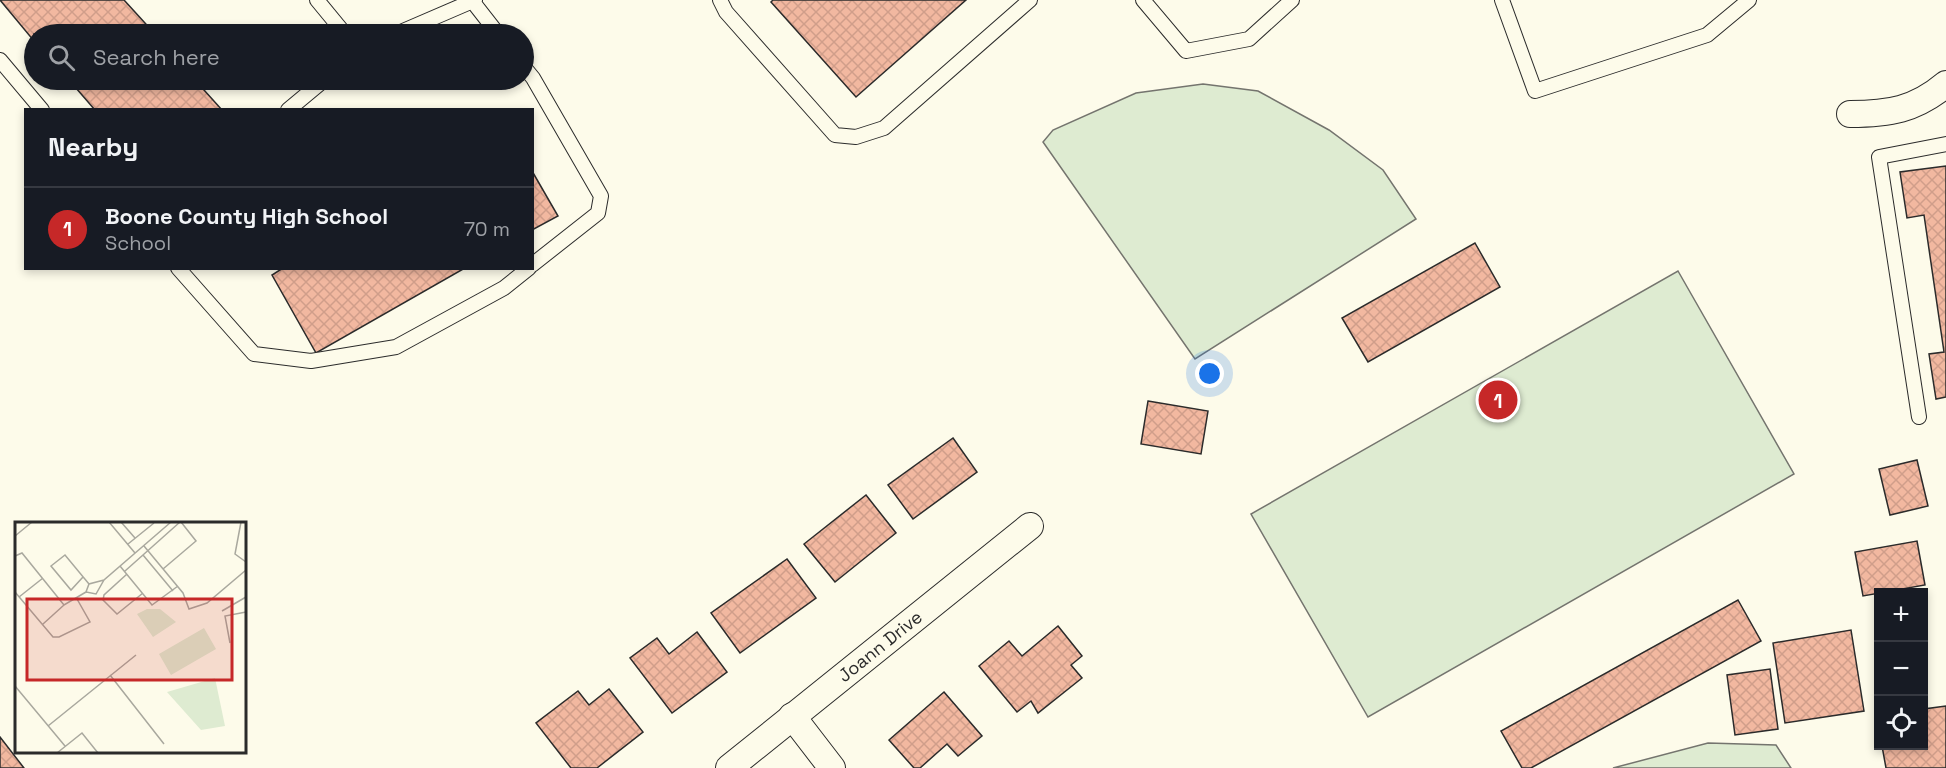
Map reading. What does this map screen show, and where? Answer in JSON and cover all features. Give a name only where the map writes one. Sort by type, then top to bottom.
[{"type":"street","points":[[1850,114],[1874,114],[1903,110],[1936,93],[1946,84]]},
{"type":"street","name":"Joann Drive","points":[[729,768],[1030,526]]},
{"type":"street","points":[[792,716],[832,768]]},
{"type":"lane","points":[[316,0],[336,24]]},
{"type":"lane","points":[[720,0],[726,12],[836,135],[856,137],[884,128],[1030,0]]},
{"type":"lane","points":[[1143,0],[1186,51],[1249,39],[1292,0]]},
{"type":"lane","points":[[1503,0],[1535,92],[1707,35],[1749,0]]},
{"type":"lane","points":[[420,24],[474,1],[491,24]]},
{"type":"lane","points":[[0,60],[24,89]]},
{"type":"lane","points":[[534,80],[601,196],[598,213],[534,263]]},
{"type":"lane","points":[[25,90],[40,108]]},
{"type":"lane","points":[[290,108],[312,90]]},
{"type":"lane","points":[[1918,417],[1879,157],[1946,144]]},
{"type":"lane","points":[[180,270],[254,354],[311,361],[396,347],[504,288],[526,270]]},
{"type":"green space","points":[[1203,84],[1258,91],[1329,130],[1383,170],[1416,219],[1195,359],[1043,142],[1053,130],[1136,93]]},
{"type":"green space","points":[[1678,271],[1794,474],[1368,717],[1251,514]]},
{"type":"green space","points":[[1708,743],[1776,745],[1791,768],[1613,768]]},
{"type":"building","points":[[0,0],[124,0],[146,24],[24,24],[24,29]]},
{"type":"building","points":[[773,0],[966,0],[856,97],[771,2]]},
{"type":"building","points":[[78,90],[204,90],[220,108],[93,108]]},
{"type":"building","points":[[1946,166],[1946,397],[1936,399],[1929,354],[1944,352],[1924,215],[1907,218],[1900,172]]},
{"type":"building","points":[[534,174],[558,216],[534,229]]},
{"type":"building","points":[[1475,243],[1500,287],[1368,362],[1342,318]]},
{"type":"building","points":[[280,270],[461,270],[316,353],[272,275]]},
{"type":"building","points":[[1148,401],[1208,411],[1201,454],[1141,444]]},
{"type":"building","points":[[953,438],[977,472],[913,519],[888,485]]},
{"type":"building","points":[[1917,460],[1928,506],[1890,515],[1879,469]]},
{"type":"building","points":[[866,495],[896,533],[835,582],[804,544]]},
{"type":"building","points":[[1917,541],[1925,585],[1908,588],[1874,588],[1874,594],[1863,596],[1855,552]]},
{"type":"building","points":[[787,559],[816,598],[740,653],[711,613]]},
{"type":"building","points":[[1738,600],[1761,641],[1531,768],[1522,768],[1501,731]]},
{"type":"building","points":[[1058,626],[1082,656],[1071,665],[1082,678],[1038,713],[1031,701],[1017,712],[979,666],[1009,641],[1022,656]]},
{"type":"building","points":[[1851,630],[1864,711],[1785,723],[1773,643]]},
{"type":"building","points":[[697,632],[727,672],[672,713],[630,658],[657,638],[669,654]]},
{"type":"building","points":[[1770,669],[1778,729],[1735,735],[1727,675]]},
{"type":"building","points":[[609,689],[643,732],[597,768],[571,768],[536,723],[578,691],[589,705]]},
{"type":"building","points":[[944,692],[982,736],[958,756],[947,744],[920,768],[914,768],[889,740]]},
{"type":"building","points":[[1946,706],[1946,768],[1886,768],[1883,750],[1928,750],[1928,708]]},
{"type":"building","points":[[0,737],[24,768],[0,768]]},
{"type":"place","name":"Boone County High School","points":[[1498,400]]}]
